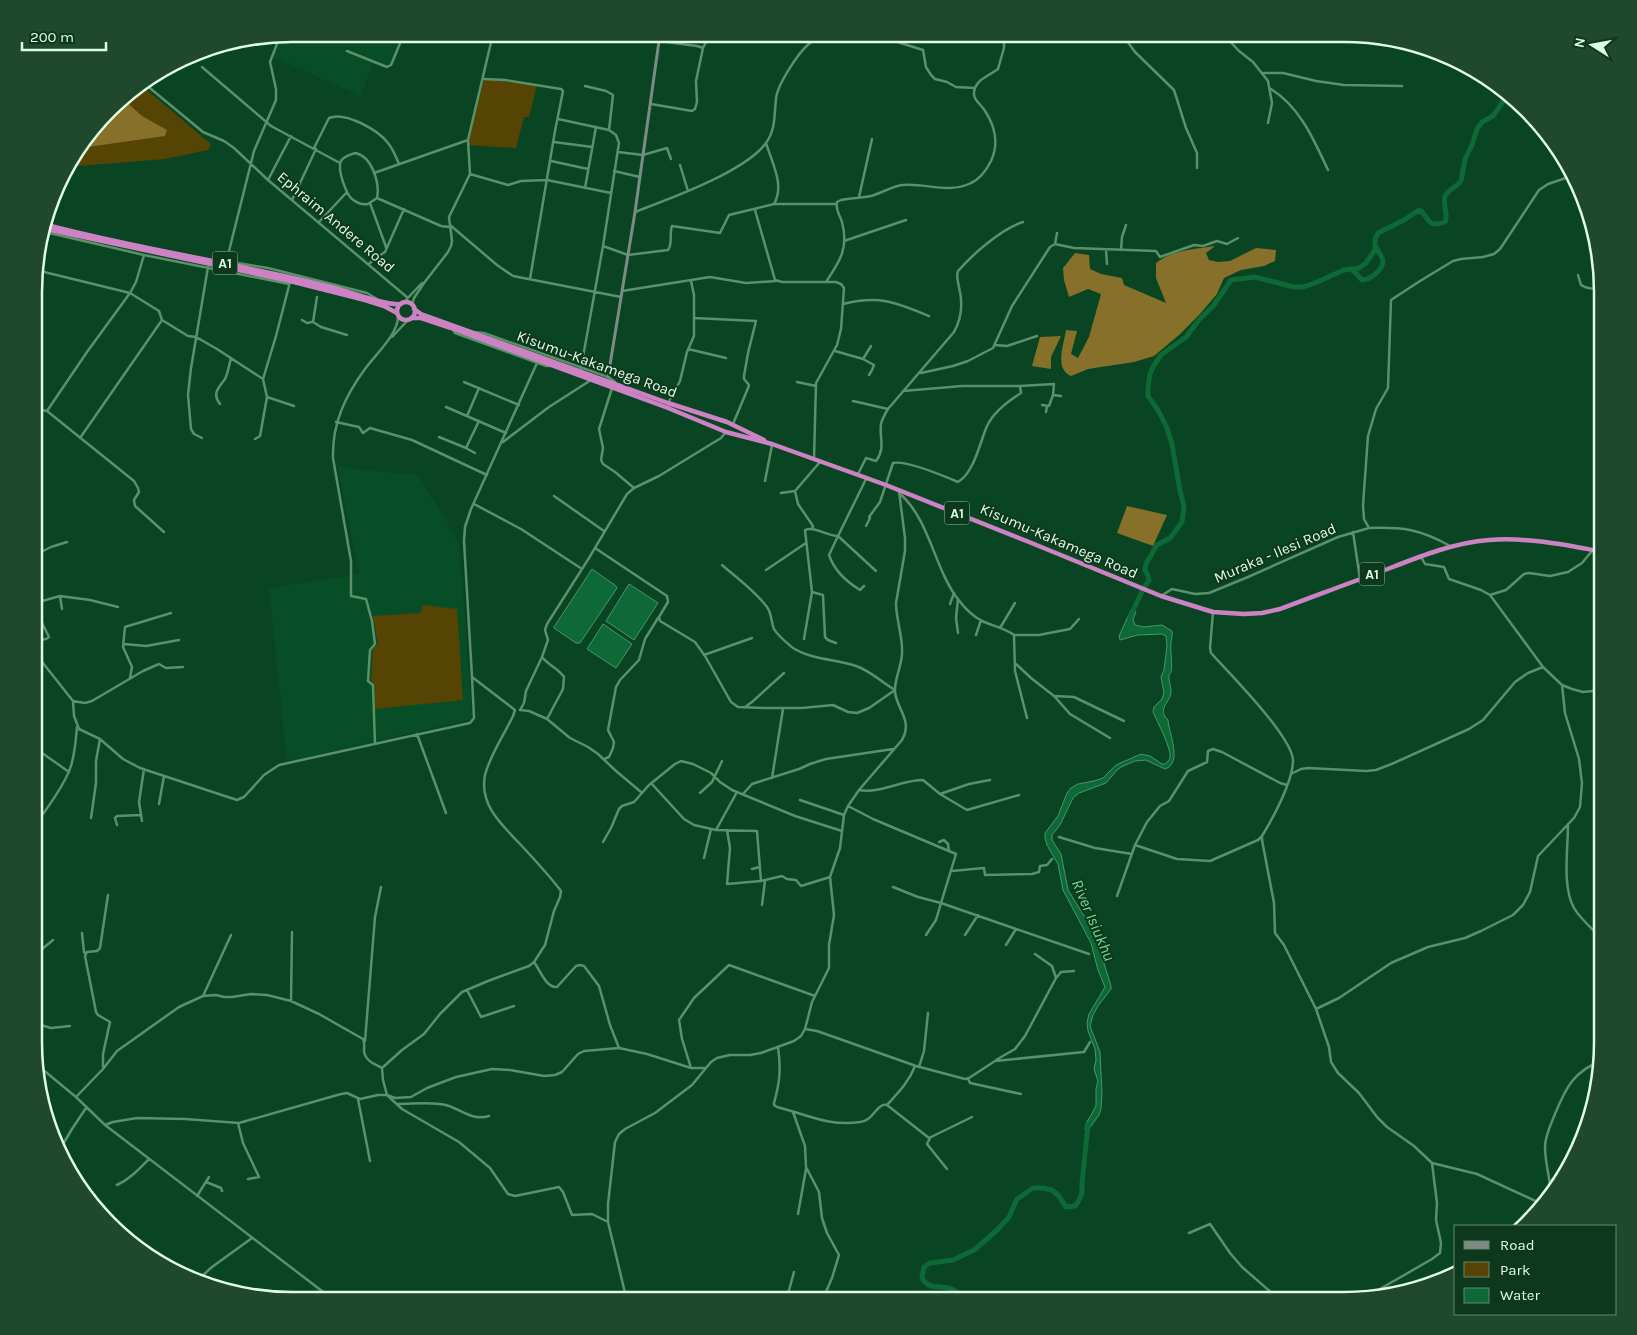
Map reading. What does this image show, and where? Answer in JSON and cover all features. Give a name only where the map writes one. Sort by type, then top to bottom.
[{"type":"highway","name":"A1","points":[[52,226],[330,286],[396,305],[404,301]]},
{"type":"highway","name":"A1","points":[[50,231],[359,298],[384,306],[398,315]]},
{"type":"highway","points":[[404,301],[413,307],[414,313],[410,319],[404,320],[398,315],[398,307],[404,301]]},
{"type":"highway","name":"Kisumu-Kakamega Road","points":[[413,307],[421,314],[615,386],[733,424],[772,444]]},
{"type":"highway","name":"Kisumu-Kakamega Road","points":[[410,319],[421,318],[451,328],[591,380],[615,386],[726,432],[772,444],[858,474],[1161,596]]},
{"type":"highway","points":[[718,429],[721,425],[721,420]]},
{"type":"highway","name":"A1","points":[[1161,596],[1214,612],[1262,613],[1280,609],[1450,546],[1490,540],[1519,540],[1593,550]]},
{"type":"main road","points":[[608,378],[635,212],[659,42]]},
{"type":"street","points":[[347,51],[387,67],[390,65],[400,42]]},
{"type":"street","points":[[404,301],[428,276],[451,246],[449,225],[452,210],[470,174],[468,140],[491,42]]},
{"type":"street","points":[[667,42],[703,48]]},
{"type":"street","points":[[651,104],[695,109],[696,81],[706,42]]},
{"type":"street","points":[[635,212],[688,191],[748,160],[766,143],[775,124],[776,92],[810,42]]},
{"type":"street","points":[[898,42],[923,50],[926,67],[935,79],[956,87],[975,88]]},
{"type":"street","points":[[603,246],[628,255],[668,250],[671,246],[671,229],[673,226],[720,233],[729,215],[774,204],[836,204],[841,200],[875,194],[900,185],[953,188],[970,184],[979,178],[990,164],[997,145],[986,111],[974,95],[975,88],[985,77],[998,69],[1004,42]]},
{"type":"street","points":[[1128,42],[1135,52],[1174,90],[1197,153],[1197,168]]},
{"type":"street","points":[[1231,42],[1253,62],[1268,81],[1271,89],[1272,103],[1268,123]]},
{"type":"street","points":[[226,263],[250,164],[276,100],[276,88],[270,62],[277,43]]},
{"type":"street","points":[[202,67],[271,126],[340,163]]},
{"type":"street","points":[[1262,73],[1283,73],[1344,86],[1402,86]]},
{"type":"street","points":[[484,79],[505,80],[563,90],[564,93],[553,142],[530,280]]},
{"type":"street","points":[[585,86],[606,90],[613,95],[609,130]]},
{"type":"street","name":"Ephraim Andere Road","points":[[150,88],[203,132],[228,144],[369,264],[404,301]]},
{"type":"street","points":[[1271,89],[1285,99],[1308,129],[1328,170]]},
{"type":"street","points":[[292,200],[329,118],[334,115],[368,127],[384,138],[394,152],[399,164]]},
{"type":"street","points":[[558,119],[609,130],[617,138],[618,152],[581,368]]},
{"type":"street","points":[[585,188],[596,127]]},
{"type":"street","points":[[268,180],[291,136]]},
{"type":"street","points":[[859,197],[872,139]]},
{"type":"street","points":[[374,173],[468,140]]},
{"type":"street","points":[[553,142],[592,147]]},
{"type":"street","points":[[766,143],[779,188],[778,199],[774,204]]},
{"type":"street","points":[[618,152],[643,155],[668,148],[671,159]]},
{"type":"street","points":[[360,154],[374,173],[378,189],[377,198],[363,205],[352,199],[347,192],[340,172],[340,163],[347,155],[360,154]]},
{"type":"street","points":[[550,161],[588,169]]},
{"type":"street","points":[[680,165],[688,191]]},
{"type":"street","points":[[614,171],[640,177]]},
{"type":"street","points":[[470,174],[508,184],[521,181],[547,180],[611,193]]},
{"type":"street","points":[[1369,528],[1364,519],[1363,497],[1368,436],[1376,410],[1388,388],[1391,300],[1453,262],[1494,254],[1505,244],[1540,190],[1548,184],[1567,178]]},
{"type":"street","points":[[319,223],[347,192]]},
{"type":"street","points":[[377,198],[441,226],[449,225],[513,276],[620,297]]},
{"type":"street","points":[[370,203],[386,249]]},
{"type":"street","points":[[826,282],[840,261],[844,241],[842,224],[836,204]]},
{"type":"street","points":[[369,264],[384,254],[404,209]]},
{"type":"street","points":[[755,210],[776,281]]},
{"type":"street","points":[[844,241],[906,220]]},
{"type":"street","points":[[858,474],[866,458],[876,461],[879,458],[882,440],[881,424],[888,409],[958,326],[962,305],[956,278],[958,271],[994,238],[1014,224],[1023,222]]},
{"type":"street","points":[[1121,250],[1122,237],[1126,225]]},
{"type":"street","points":[[50,231],[123,250],[290,282],[263,379],[267,397],[260,436],[255,439]]},
{"type":"street","points":[[1055,244],[1057,233]]},
{"type":"street","points":[[919,373],[946,368],[968,361],[988,351],[995,345],[1022,290],[1050,247],[1055,244],[1074,248],[1156,251],[1160,256],[1194,245],[1203,246],[1217,242],[1227,244],[1238,238]]},
{"type":"street","points":[[117,245],[123,250]]},
{"type":"street","points":[[1106,250],[1107,264]]},
{"type":"street","points":[[47,411],[130,293],[136,282],[144,254]]},
{"type":"street","points":[[202,438],[192,432],[189,419],[189,381],[208,267]]},
{"type":"street","points":[[44,272],[130,293],[159,311],[162,320],[188,336],[196,337],[263,379]]},
{"type":"street","points":[[413,307],[414,298],[428,276]]},
{"type":"street","points":[[1578,276],[1581,285],[1586,288],[1594,289]]},
{"type":"street","points":[[622,291],[715,277],[746,283],[776,281],[841,284],[844,291],[843,304],[835,351],[818,378],[816,386],[814,459]]},
{"type":"street","points":[[668,404],[680,381],[694,333],[694,295],[691,281]]},
{"type":"street","points":[[312,322],[318,297]]},
{"type":"street","points":[[843,304],[873,299],[898,303],[929,316]]},
{"type":"street","points":[[375,744],[373,685],[368,681],[370,650],[375,644],[372,621],[366,599],[351,596],[352,561],[333,458],[333,442],[336,422],[353,386],[396,328],[398,315]]},
{"type":"street","points":[[694,318],[756,321],[744,379],[748,383],[748,388],[733,424]]},
{"type":"street","points":[[384,345],[410,319]]},
{"type":"street","points":[[80,438],[162,320]]},
{"type":"street","points":[[302,320],[348,335]]},
{"type":"street","points":[[451,328],[455,333],[546,366],[552,365]]},
{"type":"street","points":[[471,332],[484,333],[614,381],[615,386],[599,427],[603,448],[601,460],[603,464],[616,472],[634,488]]},
{"type":"street","points":[[995,345],[1007,346],[1037,336]]},
{"type":"street","points":[[863,359],[871,346]]},
{"type":"street","points":[[688,349],[726,358]]},
{"type":"street","points":[[835,351],[863,359],[874,365],[869,375]]},
{"type":"street","points":[[220,404],[216,400],[216,394],[226,375],[231,358]]},
{"type":"street","points":[[77,726],[82,732],[100,739],[123,759],[144,770],[209,790],[231,800],[239,800],[246,796],[264,775],[275,767],[468,724],[472,721],[472,677],[464,541],[466,521],[537,363]]},
{"type":"street","points":[[502,443],[549,407],[591,380]]},
{"type":"street","points":[[464,382],[519,405]]},
{"type":"street","points":[[797,382],[816,386]]},
{"type":"street","points":[[903,391],[962,386],[1054,384],[1053,395],[1046,412]]},
{"type":"street","points":[[866,526],[869,517],[880,502],[892,463],[897,462],[914,466],[958,482],[964,478],[983,439],[988,424],[1005,402],[1021,394],[1020,386]]},
{"type":"street","points":[[467,416],[480,388]]},
{"type":"street","points":[[1053,395],[1062,396]]},
{"type":"street","points":[[267,397],[294,406]]},
{"type":"street","points":[[853,401],[888,409]]},
{"type":"street","points":[[1042,405],[1047,406]]},
{"type":"street","points":[[446,407],[506,433]]},
{"type":"street","points":[[42,411],[47,411],[137,485],[139,492],[134,500],[135,506],[164,532]]},
{"type":"street","points":[[466,448],[480,421]]},
{"type":"street","points":[[336,422],[359,427],[362,433],[370,428],[396,434],[487,475]]},
{"type":"street","points":[[520,710],[548,638],[545,630],[547,624],[627,494],[634,488],[660,476],[721,438],[726,432]]},
{"type":"street","points":[[439,436],[475,453]]},
{"type":"street","points":[[765,481],[772,444]]},
{"type":"street","points":[[781,493],[795,491],[821,461]]},
{"type":"street","points":[[864,586],[860,590],[836,569],[829,555],[867,478]]},
{"type":"street","points":[[795,491],[798,504],[813,526],[812,528]]},
{"type":"street","points":[[899,492],[914,510],[946,580],[958,599],[973,615],[1014,635],[1039,635],[1070,629],[1078,619]]},
{"type":"street","points":[[625,1292],[608,1222],[612,1162],[615,1142],[619,1134],[655,1113],[681,1094],[692,1085],[711,1062],[724,1056],[750,1055],[778,1047],[801,1036],[806,1029],[815,996],[824,979],[830,959],[834,915],[830,878],[840,848],[844,815],[859,790],[904,737],[906,723],[895,690],[902,662],[903,644],[896,603],[905,551],[899,492]]},
{"type":"street","points":[[554,496],[604,531]]},
{"type":"street","points":[[473,504],[520,530],[582,569]]},
{"type":"street","points":[[804,639],[812,592],[805,530],[812,528],[829,535],[838,536],[876,571]]},
{"type":"street","name":"Muraka - Ilesi Road","points":[[1161,596],[1172,589],[1195,594],[1215,591],[1320,544],[1369,528],[1404,528],[1422,532],[1450,546]]},
{"type":"street","points":[[1353,532],[1360,579]]},
{"type":"street","points":[[42,552],[67,542]]},
{"type":"street","points":[[766,570],[806,543]]},
{"type":"street","points":[[595,548],[667,596],[669,600],[645,639],[638,660],[616,687],[608,730],[614,742],[614,748],[609,757],[604,759]]},
{"type":"street","points":[[1490,595],[1506,590],[1524,574],[1550,576],[1568,572],[1582,563],[1593,550]]},
{"type":"street","points":[[1420,556],[1425,564],[1444,567],[1449,578],[1490,595],[1543,667],[1562,685],[1583,692],[1594,691]]},
{"type":"street","points":[[722,565],[761,600],[768,609],[774,629],[793,647],[815,657],[841,661],[859,667],[895,690]]},
{"type":"street","points":[[812,592],[823,595],[825,637],[836,644]]},
{"type":"street","points":[[950,604],[954,593]]},
{"type":"street","points":[[42,601],[60,596],[90,600],[118,607]]},
{"type":"street","points":[[60,596],[62,609]]},
{"type":"street","points":[[958,599],[956,618],[958,633]]},
{"type":"street","points":[[1000,628],[1015,603]]},
{"type":"street","points":[[1135,845],[1177,859],[1210,861],[1258,840],[1276,812],[1291,774],[1293,758],[1270,719],[1211,653],[1214,612]]},
{"type":"street","points":[[130,679],[132,667],[123,647],[126,626],[171,613]]},
{"type":"street","points":[[659,616],[661,622],[695,642],[731,702],[738,707],[834,706],[848,712],[861,712],[877,704],[895,690]]},
{"type":"street","points":[[976,635],[981,620]]},
{"type":"street","points":[[42,623],[49,637],[42,640]]},
{"type":"street","points":[[1014,635],[1014,663],[1027,718]]},
{"type":"street","points":[[704,655],[752,638]]},
{"type":"street","points":[[124,644],[146,646],[179,640]]},
{"type":"street","points":[[542,657],[546,662],[559,669],[564,677],[563,689],[547,719]]},
{"type":"street","points":[[42,662],[73,701],[77,726],[76,747],[69,772],[42,813]]},
{"type":"street","points":[[1014,663],[1054,696],[1070,714],[1110,738]]},
{"type":"street","points":[[73,701],[92,702],[130,679],[160,664],[166,668],[184,667]]},
{"type":"street","points":[[1291,774],[1308,768],[1376,770],[1394,763],[1469,729],[1483,720],[1515,682],[1528,673],[1543,667]]},
{"type":"street","points":[[744,707],[784,673]]},
{"type":"street","points":[[472,677],[515,710],[529,712],[547,719],[570,738],[588,747],[604,759],[641,792]]},
{"type":"street","points":[[1316,1008],[1339,998],[1391,964],[1428,948],[1465,938],[1512,915],[1527,900],[1538,856],[1578,813],[1580,807],[1582,783],[1579,759],[1565,713],[1562,685]]},
{"type":"street","points":[[1054,696],[1074,698],[1124,721]]},
{"type":"street","points":[[772,778],[784,708]]},
{"type":"street","points":[[382,1068],[424,1034],[449,1004],[467,990],[529,966],[538,958],[545,944],[561,891],[496,817],[487,801],[484,786],[488,767],[514,716],[515,710]]},
{"type":"street","points":[[417,734],[446,813]]},
{"type":"street","points":[[91,818],[100,739]]},
{"type":"street","points":[[742,795],[752,784],[826,759],[894,749]]},
{"type":"street","points":[[1117,896],[1135,845],[1146,822],[1169,801],[1188,771],[1207,762],[1208,752],[1211,749],[1222,752],[1287,785]]},
{"type":"street","points":[[42,754],[69,772]]},
{"type":"street","points":[[603,842],[619,809],[634,802],[651,783],[681,761],[693,764],[715,776],[720,782],[742,795],[795,816],[842,830]]},
{"type":"street","points":[[700,794],[715,776],[722,761]]},
{"type":"street","points":[[142,821],[139,802],[144,770]]},
{"type":"street","points":[[159,804],[164,776]]},
{"type":"street","points":[[859,790],[866,792],[923,780],[940,794],[967,810],[1019,795]]},
{"type":"street","points":[[940,794],[969,784],[990,780]]},
{"type":"street","points":[[651,783],[684,819],[694,825],[716,830],[757,831],[763,881],[762,905]]},
{"type":"street","points":[[716,830],[737,792]]},
{"type":"street","points":[[800,800],[844,815]]},
{"type":"street","points":[[848,806],[857,812],[956,854],[936,920],[926,934]]},
{"type":"street","points":[[117,825],[116,816],[141,815]]},
{"type":"street","points":[[1568,824],[1567,877],[1569,894],[1579,915],[1594,931]]},
{"type":"street","points":[[704,858],[711,829]]},
{"type":"street","points":[[727,830],[730,848],[728,884],[763,881],[782,876],[786,879],[796,880],[800,886],[830,878]]},
{"type":"street","points":[[1262,836],[1274,903],[1274,932],[1284,945],[1316,1008],[1334,1068],[1359,1093],[1387,1127],[1414,1146],[1432,1163],[1477,1174],[1537,1202]]},
{"type":"street","points":[[1059,837],[1095,848],[1132,854]]},
{"type":"street","points":[[939,842],[944,840],[948,844],[949,851]]},
{"type":"street","points":[[952,871],[984,868],[985,875],[1032,874],[1039,872],[1040,866],[1047,865],[1052,859]]},
{"type":"street","points":[[752,869],[760,867]]},
{"type":"street","points":[[381,887],[375,917],[364,1042],[367,1060],[382,1068]]},
{"type":"street","points":[[894,887],[918,897],[978,915],[1090,954]]},
{"type":"street","points":[[86,954],[88,951],[97,951],[100,948],[108,895]]},
{"type":"street","points":[[965,935],[978,915]]},
{"type":"street","points":[[1006,945],[1016,929]]},
{"type":"street","points":[[292,932],[292,1001]]},
{"type":"street","points":[[82,933],[95,1009],[98,1015],[108,1019],[110,1022],[103,1054],[103,1069]]},
{"type":"street","points":[[203,996],[231,935]]},
{"type":"street","points":[[42,949],[53,940]]},
{"type":"street","points":[[1035,954],[1052,966],[1056,978]]},
{"type":"street","points":[[534,962],[546,981],[553,987],[557,986],[576,966],[584,966],[599,986],[610,1025],[619,1048]]},
{"type":"street","points":[[691,1068],[682,1039],[679,1020],[694,998],[729,965],[815,996]]},
{"type":"street","points":[[806,1029],[817,1031],[917,1066],[968,1079],[1015,1048],[1025,1036],[1056,978],[1061,972],[1074,971]]},
{"type":"street","points":[[467,990],[481,1017],[514,1006]]},
{"type":"street","points":[[76,1097],[103,1069],[117,1051],[179,1007],[203,996],[232,997],[251,994],[267,995],[292,1001],[327,1018],[363,1039],[364,1042]]},
{"type":"street","points":[[887,1105],[911,1077],[924,1051],[928,1012]]},
{"type":"street","points":[[42,1025],[51,1028],[70,1026]]},
{"type":"street","points":[[995,1061],[1084,1052],[1090,1042]]},
{"type":"street","points":[[778,1047],[780,1065],[779,1084],[774,1105],[777,1107],[820,1121],[843,1124],[870,1119],[881,1105],[887,1105],[930,1138]]},
{"type":"street","points":[[105,1125],[137,1118],[238,1123],[341,1094],[347,1094],[358,1099],[387,1095],[395,1098],[411,1097],[456,1077],[492,1070],[510,1070],[544,1076],[556,1075],[562,1072],[578,1054],[584,1051],[619,1048],[647,1054],[691,1068],[705,1068]]},
{"type":"street","points":[[1550,1184],[1545,1146],[1546,1137],[1571,1081],[1582,1070],[1593,1065]]},
{"type":"street","points":[[382,1068],[387,1095],[402,1109],[459,1142],[490,1168],[508,1194],[515,1196],[559,1187],[563,1192],[572,1215],[592,1214],[608,1222]]},
{"type":"street","points":[[45,1071],[76,1097],[105,1125],[323,1292]]},
{"type":"street","points":[[968,1079],[970,1083],[1021,1094]]},
{"type":"street","points":[[358,1099],[370,1161]]},
{"type":"street","points":[[397,1104],[448,1105],[471,1116],[489,1116]]},
{"type":"street","points":[[64,1143],[86,1108]]},
{"type":"street","points":[[793,1111],[805,1146],[806,1167],[798,1214]]},
{"type":"street","points":[[947,1169],[927,1144],[930,1138],[972,1117]]},
{"type":"street","points":[[238,1123],[243,1143],[259,1177],[248,1179]]},
{"type":"street","points":[[117,1185],[125,1181],[149,1159]]},
{"type":"street","points":[[1378,1290],[1440,1253],[1441,1243],[1436,1220],[1437,1203],[1432,1163]]},
{"type":"street","points":[[806,1167],[817,1185],[822,1218],[827,1233],[839,1256],[826,1292]]},
{"type":"street","points":[[197,1196],[208,1177]]},
{"type":"street","points":[[206,1182],[221,1188],[222,1191]]},
{"type":"street","points":[[1189,1233],[1210,1224],[1242,1267],[1271,1292]]},
{"type":"street","points":[[203,1275],[252,1238]]},
{"type":"street","points":[[788,1292],[794,1272]]},
{"type":"shaded area","points":[[400,42],[388,66],[373,62],[361,96],[271,56],[277,43]]},
{"type":"shaded area","points":[[129,104],[142,116],[167,130],[165,136],[90,147]]},
{"type":"shaded area","points":[[1215,246],[1206,253],[1209,260],[1218,262],[1230,261],[1256,248],[1276,250],[1275,261],[1264,266],[1241,270],[1224,278],[1217,294],[1200,314],[1154,356],[1134,362],[1088,369],[1071,376],[1066,373],[1061,362],[1061,356],[1066,330],[1077,331],[1071,354],[1078,358],[1089,337],[1101,294],[1088,289],[1069,297],[1063,268],[1075,253],[1089,255],[1090,269],[1101,274],[1122,278],[1124,285],[1166,303],[1156,278],[1156,263],[1169,255]]},
{"type":"shaded area","points":[[1061,336],[1051,357],[1051,369],[1032,366],[1040,337]]},
{"type":"shaded area","points":[[338,467],[418,475],[459,542],[472,719],[287,762],[269,588],[359,574]]},
{"type":"shaded area","points":[[1127,506],[1167,515],[1153,546],[1117,533]]},
{"type":"green space","points":[[484,79],[537,85],[529,117],[524,117],[516,148],[467,145]]},
{"type":"green space","points":[[147,90],[211,144],[208,150],[165,159],[77,166],[94,140],[116,116]]},
{"type":"green space","points":[[423,605],[457,609],[463,700],[375,709],[375,685],[371,680],[373,649],[378,644],[373,616],[420,613]]},
{"type":"water","points":[[592,569],[617,588],[580,643],[576,643],[554,627]]},
{"type":"water","points":[[629,584],[658,603],[634,640],[606,621]]},
{"type":"water","points":[[1131,610],[1136,612],[1133,619],[1135,625],[1144,627],[1162,625],[1172,631],[1172,669],[1169,675],[1171,691],[1163,712],[1168,720],[1174,748],[1173,761],[1165,769],[1146,760],[1135,761],[1121,767],[1106,783],[1079,793],[1073,798],[1060,825],[1052,835],[1052,840],[1061,854],[1068,890],[1089,924],[1099,947],[1111,986],[1111,989],[1093,1015],[1090,1026],[1100,1052],[1102,1094],[1099,1115],[1088,1130],[1085,1130],[1086,1124],[1096,1106],[1098,1081],[1094,1069],[1096,1060],[1095,1049],[1087,1023],[1089,1014],[1105,987],[1098,970],[1091,943],[1063,890],[1058,864],[1047,845],[1045,833],[1058,816],[1067,793],[1071,788],[1078,784],[1103,778],[1116,765],[1141,754],[1150,756],[1162,764],[1169,761],[1170,754],[1167,742],[1153,712],[1154,707],[1162,699],[1164,693],[1161,677],[1164,670],[1167,646],[1166,636],[1162,634],[1138,635],[1120,640],[1119,636]]},
{"type":"water","points":[[603,624],[632,644],[616,668],[587,649]]},
{"type":"waterway","name":"River Isiukhu","points":[[1130,617],[1144,587],[1149,581],[1145,570],[1146,564],[1157,545],[1170,538],[1182,522],[1184,506],[1167,428],[1148,396],[1150,374],[1161,355],[1186,337],[1198,321],[1214,305],[1231,280],[1255,277],[1294,287],[1303,287],[1344,270],[1359,268],[1366,263],[1375,250],[1375,239],[1378,233],[1419,210],[1431,223],[1439,224],[1445,222],[1445,196],[1461,181],[1465,159],[1477,129],[1482,122],[1493,116],[1504,100]]},
{"type":"waterway","points":[[1352,270],[1362,280],[1378,272],[1383,262],[1376,247]]},
{"type":"waterway","name":"River Isiukhu","points":[[957,1292],[927,1284],[922,1278],[924,1267],[930,1263],[953,1260],[974,1250],[1009,1217],[1017,1199],[1033,1188],[1052,1190],[1066,1207],[1075,1206],[1082,1193],[1088,1125]]}]
